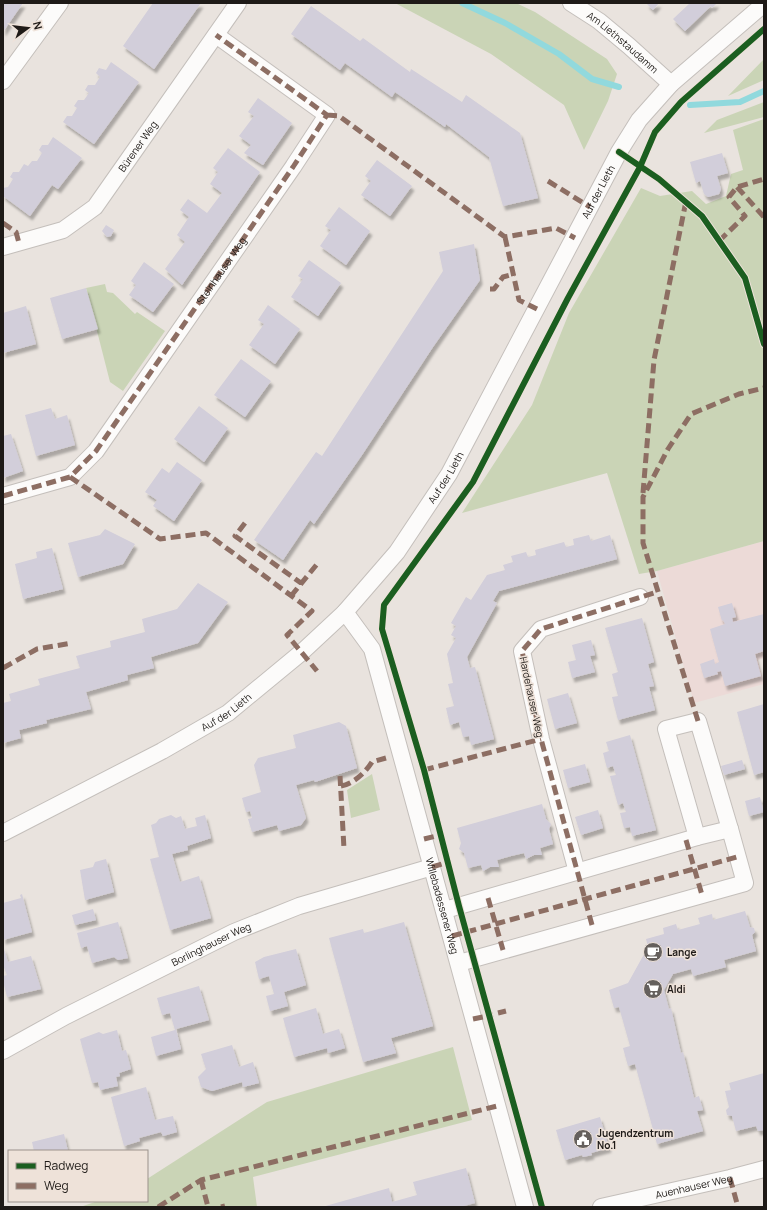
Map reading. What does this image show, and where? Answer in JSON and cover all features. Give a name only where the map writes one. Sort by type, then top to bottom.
[{"type":"street","points":[[3,81],[60,3]]},
{"type":"street","name":"Bürener Weg","points":[[3,247],[63,230],[95,207],[238,3]]},
{"type":"street","name":"Am Liethstaudamm","points":[[571,3],[599,21],[671,84]]},
{"type":"street","name":"Auf der Lieth","points":[[3,833],[162,751],[228,713],[302,652],[345,612],[397,552],[449,474],[619,152],[639,120],[671,84],[764,4]]},
{"type":"street","name":"Steinhauser Weg","points":[[3,496],[70,477],[96,451],[293,167],[327,115],[216,35]]},
{"type":"street","name":"Hardehauser Weg","points":[[577,872],[541,739],[522,651],[541,629],[640,597]]},
{"type":"street","name":"Willebadessener Weg","points":[[345,612],[372,649],[445,910],[525,1207]]},
{"type":"street","points":[[459,963],[745,883],[698,721],[666,729],[697,837]]},
{"type":"street","points":[[445,910],[697,837],[730,830]]},
{"type":"street","name":"Borlinghauser Weg","points":[[3,1051],[66,1016],[234,932],[299,906],[432,866]]},
{"type":"street","name":"Auenhauser Weg","points":[[600,1207],[764,1169]]},
{"type":"shaded area","points":[[764,541],[764,658],[758,660],[764,684],[694,703],[657,571]]},
{"type":"green space","points":[[395,3],[516,3],[535,12],[607,59],[617,74],[608,101],[584,150],[564,105],[491,54]]},
{"type":"green space","points":[[764,59],[764,80],[728,96]]},
{"type":"green space","points":[[764,102],[764,117],[704,133],[717,120]]},
{"type":"green space","points":[[764,119],[764,541],[657,571],[639,574],[607,473],[462,513],[532,405],[569,313],[641,188],[660,196],[692,191],[706,204],[726,196],[731,174],[743,170],[733,130]]},
{"type":"green space","points":[[105,284],[107,292],[113,293],[135,314],[137,312],[165,331],[123,391],[110,382],[86,288]]},
{"type":"green space","points":[[372,774],[380,810],[351,818],[347,790]]},
{"type":"green space","points":[[453,1047],[472,1120],[253,1177],[257,1207],[80,1207],[95,1202],[148,1202],[148,1178],[267,1102]]},
{"type":"building","points":[[3,3],[23,3],[3,32]]},
{"type":"building","points":[[153,3],[201,3],[154,69],[123,46]]},
{"type":"building","points":[[646,3],[659,3],[653,10]]},
{"type":"building","points":[[690,3],[717,3],[712,8],[711,6],[685,31],[673,19]]},
{"type":"building","points":[[311,6],[360,41],[363,38],[410,72],[411,69],[462,102],[466,95],[520,133],[538,198],[503,206],[489,157],[446,124],[445,127],[395,92],[392,97],[345,63],[340,70],[291,34]]},
{"type":"building","points":[[111,62],[139,82],[94,144],[63,122],[67,116],[72,116],[77,108],[74,106],[78,100],[84,100],[89,93],[85,90],[88,85],[95,85],[100,77],[96,73],[99,68],[106,70]]},
{"type":"building","points":[[258,98],[292,123],[263,165],[244,153],[251,145],[239,136],[254,116],[248,112]]},
{"type":"building","points":[[53,137],[82,158],[58,189],[52,185],[30,216],[3,196],[3,188],[8,187],[13,179],[10,177],[13,172],[19,172],[24,164],[28,166],[32,161],[37,161],[42,153],[39,150],[42,145],[48,145]]},
{"type":"building","points":[[228,148],[260,172],[182,285],[165,269],[185,242],[177,235],[189,217],[180,210],[188,199],[207,213],[222,193],[210,184],[218,172],[213,168]]},
{"type":"building","points":[[722,153],[728,173],[717,176],[721,189],[719,194],[708,197],[704,194],[700,181],[696,183],[690,162]]},
{"type":"building","points":[[377,160],[412,186],[390,216],[361,195],[371,181],[365,176]]},
{"type":"building","points":[[339,207],[370,231],[346,265],[320,246],[331,230],[325,226]]},
{"type":"building","points":[[106,225],[114,230],[111,236],[107,237],[102,231]]},
{"type":"building","points":[[474,244],[480,280],[314,524],[310,520],[283,560],[254,540],[316,452],[322,456],[443,271],[439,252]]},
{"type":"building","points":[[309,260],[341,283],[318,316],[291,297],[303,279],[298,276]]},
{"type":"building","points":[[144,262],[174,284],[153,312],[129,295],[136,285],[131,281]]},
{"type":"building","points":[[86,288],[98,329],[62,339],[50,298]]},
{"type":"building","points":[[268,305],[300,329],[275,364],[249,345],[264,324],[258,320]]},
{"type":"building","points":[[26,306],[36,344],[3,353],[3,313]]},
{"type":"building","points":[[241,359],[271,381],[245,417],[214,395]]},
{"type":"building","points":[[199,406],[228,428],[204,462],[174,439]]},
{"type":"building","points":[[51,408],[55,419],[67,415],[75,445],[36,456],[25,415]]},
{"type":"building","points":[[11,434],[23,471],[3,478],[3,436]]},
{"type":"building","points":[[177,462],[202,480],[174,521],[153,506],[157,500],[145,492],[162,468],[169,473]]},
{"type":"building","points":[[105,529],[135,544],[123,564],[78,577],[68,543],[100,535]]},
{"type":"building","points":[[589,535],[591,541],[610,535],[617,559],[499,591],[493,601],[497,603],[467,657],[470,668],[475,667],[494,739],[471,745],[469,736],[463,737],[459,722],[450,725],[446,708],[454,706],[448,684],[453,683],[447,654],[456,638],[451,635],[456,626],[451,623],[466,597],[471,600],[487,575],[505,570],[503,565],[513,562],[511,556],[526,552],[528,557],[536,555],[535,550],[564,542],[566,547],[574,545],[573,539]]},
{"type":"building","points":[[52,548],[63,589],[23,599],[15,564],[37,558],[36,552]]},
{"type":"building","points":[[198,583],[228,602],[198,643],[151,657],[154,668],[127,675],[128,680],[86,692],[91,709],[46,720],[47,723],[19,730],[21,738],[3,743],[3,703],[11,701],[9,694],[40,685],[38,679],[80,668],[76,656],[111,647],[110,641],[145,632],[142,619],[177,609]]},
{"type":"building","points":[[732,603],[736,617],[732,618],[733,622],[764,614],[764,651],[755,654],[761,676],[725,686],[721,671],[717,672],[718,674],[704,678],[700,664],[714,659],[715,664],[719,662],[710,629],[725,624],[723,620],[722,621],[718,607]]},
{"type":"building","points":[[642,618],[654,662],[648,664],[654,686],[649,687],[655,710],[618,720],[612,697],[618,696],[612,674],[618,672],[605,628]]},
{"type":"building","points":[[591,640],[595,655],[590,656],[595,672],[572,678],[568,662],[576,660],[572,645]]},
{"type":"building","points":[[568,693],[577,723],[555,729],[547,699]]},
{"type":"building","points":[[764,704],[764,772],[754,775],[737,712]]},
{"type":"building","points":[[339,722],[346,726],[357,768],[315,782],[314,780],[296,785],[306,818],[301,825],[279,831],[277,825],[252,832],[248,819],[252,818],[250,811],[246,812],[242,798],[261,792],[254,765],[258,758],[296,748],[293,735]]},
{"type":"building","points":[[630,735],[656,830],[632,836],[630,827],[624,828],[620,813],[626,812],[623,803],[618,805],[610,776],[616,775],[613,766],[607,768],[603,753],[609,751],[606,742]]},
{"type":"building","points":[[742,760],[745,769],[724,775],[721,766]]},
{"type":"building","points":[[585,764],[590,782],[568,788],[563,770]]},
{"type":"building","points":[[760,797],[764,812],[749,816],[745,801]]},
{"type":"building","points":[[542,804],[546,819],[551,824],[549,829],[553,844],[540,848],[542,855],[534,855],[526,859],[524,853],[511,856],[497,860],[499,867],[490,867],[483,871],[481,865],[468,868],[464,853],[459,849],[461,843],[457,828]]},
{"type":"building","points":[[598,810],[603,828],[581,835],[575,817]]},
{"type":"building","points":[[171,815],[176,818],[181,816],[185,829],[197,826],[195,818],[205,815],[211,838],[187,846],[188,850],[172,854],[180,882],[199,876],[211,918],[170,930],[150,859],[159,857],[151,825],[156,823],[159,819]]},
{"type":"building","points":[[106,859],[114,892],[85,900],[80,870],[93,867],[95,862]]},
{"type":"building","points":[[22,894],[32,932],[3,940],[3,903],[21,898],[20,895]]},
{"type":"building","points":[[93,909],[96,920],[75,925],[72,915]]},
{"type":"building","points":[[745,911],[750,927],[754,928],[755,932],[752,935],[756,951],[724,960],[726,967],[693,976],[691,969],[673,974],[664,990],[669,1009],[671,1008],[681,1053],[683,1052],[694,1098],[699,1096],[703,1110],[697,1111],[703,1131],[657,1144],[635,1064],[628,1066],[623,1048],[630,1046],[619,1007],[614,1008],[609,990],[628,983],[648,947],[646,939],[664,934],[663,928],[676,924],[678,930],[700,924],[698,918],[712,914],[713,920]]},
{"type":"building","points":[[118,922],[128,958],[118,960],[114,957],[92,963],[87,946],[81,948],[77,933]]},
{"type":"building","points":[[404,922],[433,1026],[391,1038],[396,1053],[363,1062],[329,938],[363,929],[364,933]]},
{"type":"building","points":[[3,946],[8,962],[31,956],[41,989],[7,997],[3,981],[3,976],[7,975],[3,965]]},
{"type":"building","points":[[296,949],[306,985],[284,992],[288,1006],[270,1011],[266,996],[274,994],[269,976],[259,979],[255,962],[264,957]]},
{"type":"building","points":[[199,986],[209,1020],[176,1029],[181,1049],[156,1056],[151,1037],[175,1030],[170,1013],[162,1015],[157,998]]},
{"type":"building","points":[[316,1008],[323,1034],[339,1029],[345,1048],[328,1053],[327,1048],[294,1057],[283,1018]]},
{"type":"building","points":[[117,1030],[122,1051],[126,1050],[131,1069],[119,1073],[120,1076],[116,1077],[118,1086],[100,1090],[98,1082],[92,1083],[80,1039],[99,1032],[103,1034]]},
{"type":"building","points":[[232,1045],[239,1067],[253,1062],[259,1083],[243,1087],[242,1082],[212,1091],[201,1087],[198,1077],[206,1069],[201,1054]]},
{"type":"building","points":[[764,1073],[764,1130],[758,1131],[756,1126],[736,1131],[732,1116],[727,1115],[726,1110],[729,1107],[725,1091],[731,1090],[729,1083]]},
{"type":"building","points":[[146,1087],[155,1120],[173,1116],[177,1132],[163,1136],[161,1132],[139,1138],[140,1141],[124,1146],[111,1097]]},
{"type":"building","name":"Jugendzentrum No.1","points":[[600,1117],[609,1148],[591,1153],[592,1155],[583,1157],[582,1155],[565,1160],[556,1130]]},
{"type":"building","points":[[64,1134],[68,1150],[34,1150],[32,1142]]},
{"type":"building","points":[[466,1168],[475,1203],[460,1207],[322,1207],[389,1188],[392,1202],[417,1195],[413,1182]]},
{"type":"waterway","points":[[462,3],[505,23],[559,54],[592,79],[619,87]]},
{"type":"waterway","points":[[690,105],[740,102],[764,91]]},
{"type":"marked path","points":[[3,496],[70,477],[96,451],[293,167],[327,115],[216,35]]},
{"type":"marked path","points":[[327,115],[339,116],[505,237],[556,228],[575,238]]},
{"type":"marked path","points":[[719,241],[745,216],[729,197],[737,187],[764,179]]},
{"type":"marked path","points":[[548,181],[590,207]]},
{"type":"marked path","points":[[737,187],[764,217]]},
{"type":"marked path","points":[[643,493],[654,360],[686,201]]},
{"type":"marked path","points":[[3,223],[16,232],[19,243]]},
{"type":"marked path","points":[[505,237],[519,300],[537,309]]},
{"type":"marked path","points":[[490,289],[494,289],[503,277],[514,274]]},
{"type":"marked path","points":[[698,721],[643,543],[643,497],[668,449],[691,414],[739,394],[764,388]]},
{"type":"marked path","points":[[70,477],[160,539],[206,533],[312,611],[287,635],[317,671]]},
{"type":"marked path","points":[[245,523],[235,536],[301,583]]},
{"type":"marked path","points":[[291,596],[318,563]]},
{"type":"marked path","points":[[592,925],[541,739],[522,651],[541,629],[657,592]]},
{"type":"marked path","points":[[3,668],[37,649],[72,643]]},
{"type":"marked path","points":[[424,770],[541,739]]},
{"type":"marked path","points":[[341,786],[350,783],[358,777],[372,762],[386,758]]},
{"type":"marked path","points":[[340,776],[344,849]]},
{"type":"marked path","points":[[424,839],[440,835]]},
{"type":"marked path","points":[[686,840],[702,895]]},
{"type":"marked path","points":[[452,936],[737,857]]},
{"type":"marked path","points":[[432,867],[448,862]]},
{"type":"marked path","points":[[488,898],[503,950]]},
{"type":"marked path","points":[[498,1013],[506,1011]]},
{"type":"marked path","points":[[473,1019],[493,1015]]},
{"type":"marked path","points":[[158,1207],[201,1180],[497,1106]]},
{"type":"marked path","points":[[730,1178],[738,1207]]},
{"type":"marked path","points":[[201,1180],[208,1207]]},
{"type":"marked path","points":[[221,1207],[225,1206]]},
{"type":"cycle path","points":[[542,1207],[459,906],[424,770],[382,629],[384,605],[473,482],[568,298],[640,167],[655,132],[681,102],[764,29]]},
{"type":"cycle path","points":[[619,152],[659,179],[702,216],[745,278],[764,344]]},
{"type":"place","name":"Lange","points":[[653,952]]},
{"type":"place","name":"Aldi","points":[[653,989]]},
{"type":"place","name":"Jugendzentrum No.1","points":[[583,1139]]}]
